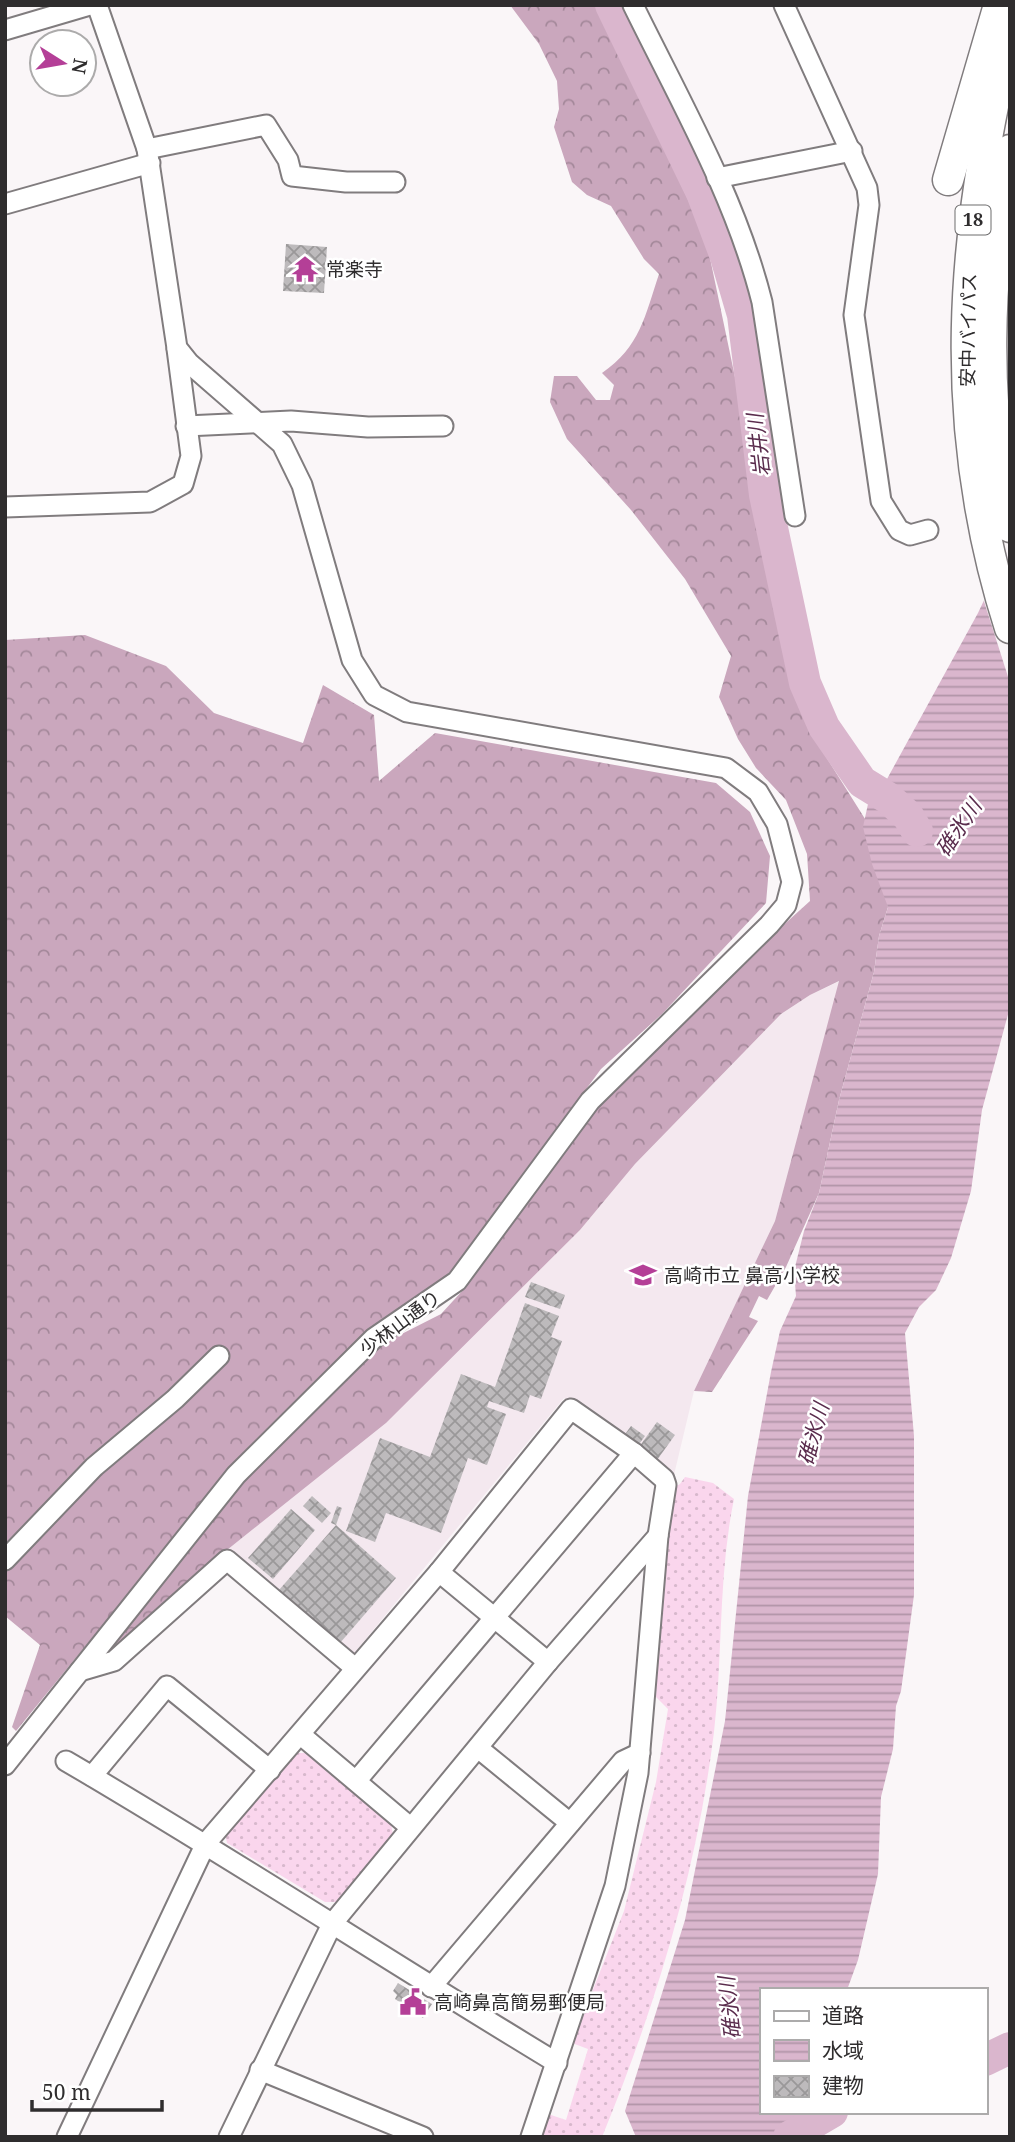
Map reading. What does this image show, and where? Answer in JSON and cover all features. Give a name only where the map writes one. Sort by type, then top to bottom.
[{"type":"highway","points":[[948,180],[999,5]]},
{"type":"highway","name":"安中バイパス","points":[[1010,30],[992,103],[969,251],[967,413],[978,505],[1010,628]]},
{"type":"highway","name":"安中バイパス","points":[[1010,150],[993,259],[989,371],[999,478],[1010,527]]},
{"type":"street","points":[[5,30],[90,5]]},
{"type":"street","points":[[5,507],[130,505],[150,502],[183,484],[190,469],[191,456],[177,348],[148,156],[97,5]]},
{"type":"street","points":[[633,5],[717,178],[755,273],[762,302],[795,516]]},
{"type":"street","points":[[784,5],[867,188],[869,205],[854,315],[881,501],[900,530],[910,535],[928,530]]},
{"type":"street","points":[[5,204],[148,156],[266,125],[288,160],[292,176],[346,182],[395,182]]},
{"type":"street","points":[[717,178],[852,151]]},
{"type":"street","points":[[177,348],[189,363],[257,423]]},
{"type":"street","points":[[186,426],[315,421],[368,427],[443,426]]},
{"type":"street","name":"少林山通り","points":[[5,1765],[236,1475],[374,1338],[457,1281],[590,1101],[769,925],[786,905],[792,882],[777,824],[758,792],[726,768],[407,712],[373,695],[352,660],[302,485],[282,444],[257,423]]},
{"type":"street","points":[[5,1560],[94,1468],[175,1399],[219,1356]]},
{"type":"street","points":[[67,2137],[206,1843],[439,1572],[571,1409],[634,1453],[664,1479],[666,1485],[658,1536],[640,1753],[615,1886],[531,2137]]},
{"type":"street","points":[[357,1780],[634,1453]]},
{"type":"street","points":[[229,2137],[332,1924],[548,1662],[658,1536]]},
{"type":"street","points":[[80,1671],[114,1661],[228,1560],[355,1668]]},
{"type":"street","points":[[439,1572],[548,1662]]},
{"type":"street","points":[[92,1776],[167,1686],[270,1770]]},
{"type":"street","points":[[301,1735],[410,1827]]},
{"type":"street","points":[[478,1748],[570,1823]]},
{"type":"street","points":[[431,1987],[623,1761],[640,1753]]},
{"type":"street","points":[[66,1761],[206,1843],[431,1987],[557,2063]]},
{"type":"street","points":[[260,2070],[423,2137]]},
{"type":"shaded area","name":"高崎市立 鼻高小学校","points":[[840,981],[775,1221],[694,1391],[673,1479],[564,1398],[351,1657],[227,1550],[386,1423],[580,1230],[635,1164],[781,1014],[810,995]]},
{"type":"shaded area","points":[[685,1477],[713,1483],[734,1499],[725,1557],[714,1732],[697,1836],[672,1938],[656,1989],[602,2137],[540,2137],[548,2114],[566,2120],[588,2049],[572,2043],[624,1911],[656,1782],[668,1709],[656,1697],[661,1575],[671,1489]]},
{"type":"shaded area","points":[[296,1753],[305,1753],[391,1824],[393,1835],[338,1902],[325,1902],[227,1843],[225,1833]]},
{"type":"green space","points":[[510,5],[599,5],[706,239],[770,544],[791,667],[823,752],[877,838],[888,907],[879,936],[874,972],[839,1100],[819,1193],[786,1267],[767,1300],[759,1296],[749,1317],[758,1321],[712,1392],[694,1391],[775,1221],[839,981],[810,995],[781,1014],[635,1164],[580,1230],[386,1423],[227,1550],[116,1651],[108,1647],[250,1473],[380,1345],[441,1314],[464,1289],[598,1104],[670,1028],[810,901],[807,854],[786,800],[756,768],[738,739],[719,697],[731,656],[685,579],[631,510],[567,439],[550,402],[554,376],[577,376],[596,400],[610,400],[614,385],[602,373],[625,352],[640,330],[659,274],[644,259],[611,206],[587,195],[572,182],[554,127],[559,109],[557,81],[539,44]]},
{"type":"green space","points":[[85,635],[166,666],[214,713],[303,743],[323,685],[374,715],[379,781],[435,733],[716,783],[750,812],[770,856],[766,903],[662,1014],[601,1069],[451,1271],[233,1466],[16,1731],[12,1727],[40,1645],[5,1616],[5,640]]},
{"type":"water","name":"碓氷川","points":[[1010,545],[1010,1007],[982,1110],[971,1191],[951,1258],[936,1290],[919,1307],[905,1333],[914,1436],[914,1595],[901,1691],[896,1706],[893,1749],[881,1797],[878,1874],[858,1960],[848,1988],[760,1988],[760,2114],[800,2114],[799,2137],[636,2137],[625,2111],[685,1920],[725,1721],[748,1496],[771,1372],[780,1331],[796,1296],[794,1271],[804,1231],[819,1193],[839,1100],[874,972],[879,936],[888,907],[872,864],[863,827],[868,804],[886,812],[887,779],[978,613]]},
{"type":"pier","points":[[1010,542],[1010,683],[982,595]]},
{"type":"building","name":"常楽寺","points":[[286,244],[327,247],[324,293],[283,291]]},
{"type":"building","points":[[531,1282],[565,1295],[560,1309],[525,1297]]},
{"type":"building","points":[[525,1303],[559,1316],[551,1337],[562,1341],[541,1399],[530,1395],[524,1413],[489,1401],[487,1407],[506,1414],[487,1465],[468,1458],[441,1533],[386,1513],[375,1542],[346,1531],[380,1438],[430,1457],[461,1374],[495,1387]]},
{"type":"building","points":[[657,1422],[675,1435],[657,1460],[639,1447]]},
{"type":"building","points":[[631,1426],[645,1436],[637,1447],[623,1437]]},
{"type":"building","points":[[312,1496],[331,1513],[322,1523],[303,1506]]},
{"type":"building","points":[[337,1506],[342,1508],[336,1525],[331,1523]]},
{"type":"building","points":[[291,1509],[315,1530],[273,1579],[248,1558]]},
{"type":"building","points":[[336,1525],[396,1578],[340,1643],[279,1590]]},
{"type":"building","name":"高崎鼻高簡易郵便局","points":[[398,1983],[432,2004],[423,2018],[395,1999],[397,1995],[393,1991]]},
{"type":"waterway","name":"岩井川","points":[[611,5],[702,193],[726,257],[743,315],[765,495],[805,683],[824,727],[862,782],[888,798],[908,816],[917,831]]},
{"type":"waterway","points":[[987,2059],[1010,2048]]},
{"type":"waterway","points":[[789,2137],[829,2114]]},
{"type":"place","name":"常楽寺","points":[[305,269]]},
{"type":"place","name":"高崎市立 鼻高小学校","points":[[643,1275]]},
{"type":"place","name":"高崎鼻高簡易郵便局","points":[[413,2002]]}]
